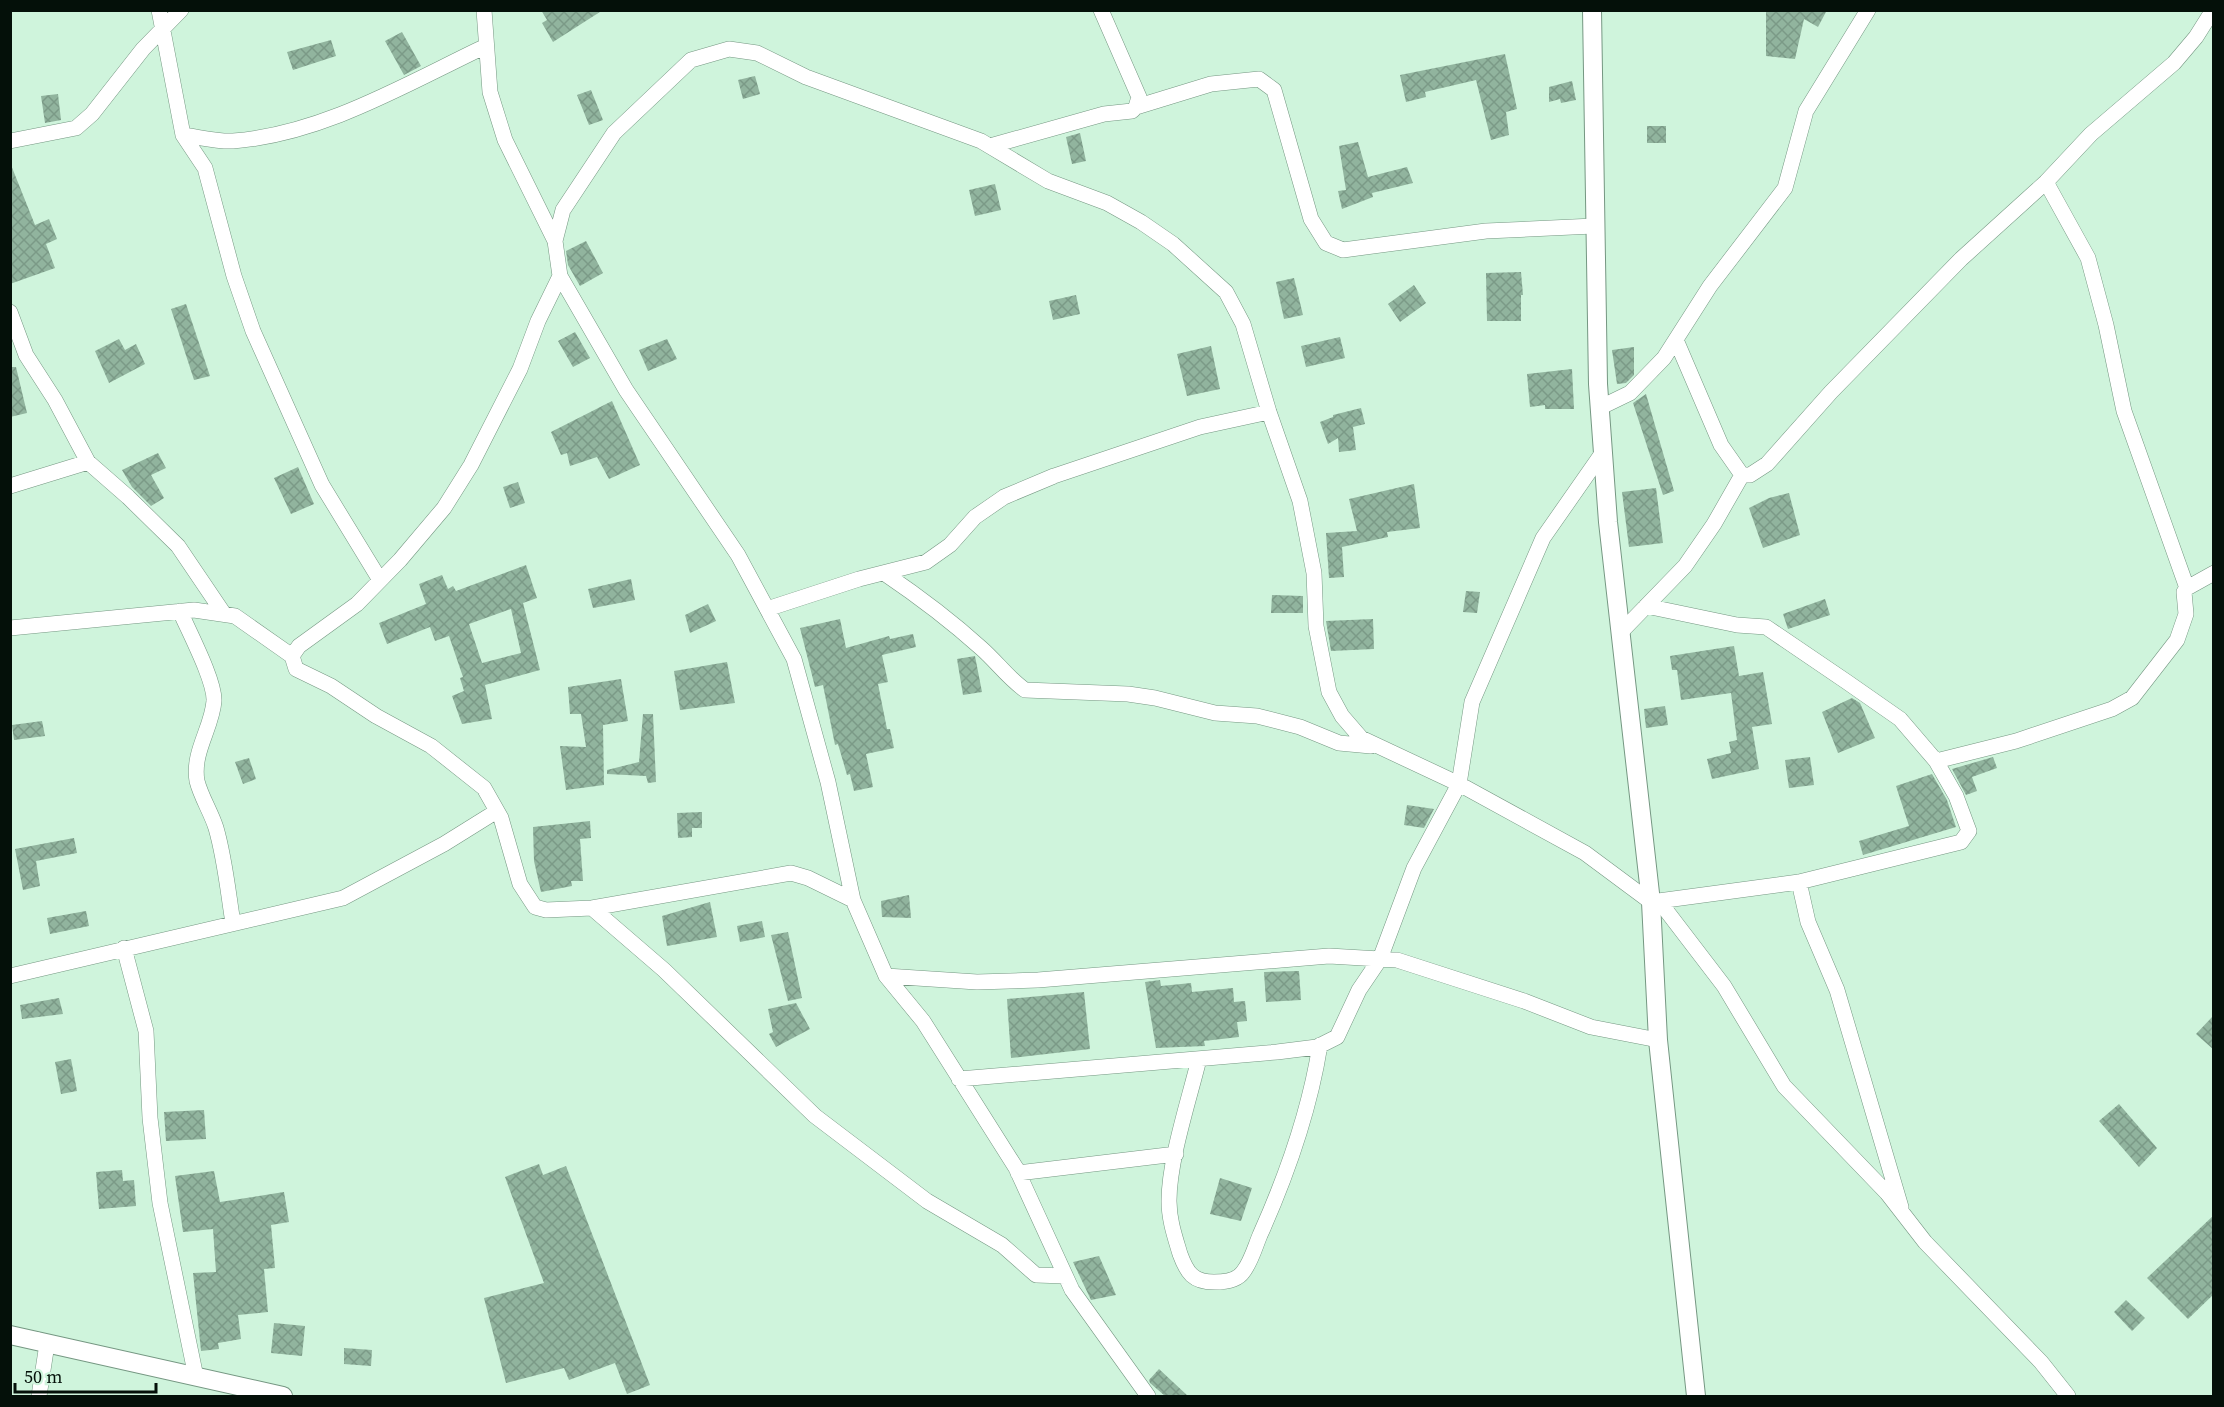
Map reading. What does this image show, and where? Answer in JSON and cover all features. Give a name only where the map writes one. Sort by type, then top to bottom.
[{"type":"street","points":[[159,10],[161,31],[183,135],[205,168],[234,276],[253,331],[322,485],[380,580]]},
{"type":"street","points":[[10,141],[76,128],[92,114],[143,49],[181,10]]},
{"type":"street","points":[[1101,10],[1139,97],[1136,107]]},
{"type":"street","points":[[1592,10],[1599,408],[1608,522],[1655,902],[1658,1040],[1696,1396]]},
{"type":"street","points":[[1599,408],[1630,393],[1664,358],[1710,286],[1785,188],[1806,111],[1868,10]]},
{"type":"street","points":[[1742,475],[1750,474],[1767,464],[1831,392],[1946,275],[2046,182],[2091,134],[2174,63],[2196,37],[2213,10]]},
{"type":"street","points":[[486,11],[490,92],[505,140],[555,241],[560,276],[626,390],[738,555],[794,659],[828,782],[853,900],[886,976],[922,1020],[1018,1173],[1072,1290],[1148,1396]]},
{"type":"street","points":[[183,135],[231,141],[289,133],[367,102],[486,46]]},
{"type":"street","points":[[555,241],[563,210],[614,133],[691,60],[729,49],[756,53],[806,77],[932,121],[990,146],[1048,181],[1107,202],[1142,222],[1173,244],[1226,292],[1243,324],[1269,412],[1300,501],[1314,573],[1316,626],[1329,692],[1354,730],[1361,738],[1459,784],[1585,853],[1655,902],[1724,986],[1784,1086],[1872,1177],[1933,1250],[2041,1362],[2068,1396]]},
{"type":"street","points":[[990,146],[1104,114],[1132,111],[1136,107],[1210,84],[1259,79],[1274,90],[1311,219],[1326,243],[1343,250],[1486,231],[1594,226]]},
{"type":"street","points":[[2046,182],[2088,258],[2106,325],[2124,411],[2187,588]]},
{"type":"street","points":[[292,656],[299,645],[357,604],[444,508],[471,465],[504,395],[520,369],[538,321],[560,276]]},
{"type":"street","points":[[10,312],[26,355],[56,399],[88,462],[128,496],[178,546],[224,614]]},
{"type":"street","points":[[1676,340],[1721,445],[1742,475]]},
{"type":"street","points":[[767,609],[926,562],[950,545],[975,517],[1004,497],[1054,476],[1200,427],[1269,412]]},
{"type":"street","points":[[959,1078],[1199,1059],[1320,1045],[1337,1037],[1359,990],[1380,958],[1414,868],[1459,784],[1472,702],[1543,538],[1603,452]]},
{"type":"street","points":[[10,486],[88,462]]},
{"type":"street","points":[[1621,632],[1685,566],[1714,524],[1742,475]]},
{"type":"street","points":[[884,573],[933,607],[983,650],[1012,681],[1026,690],[1128,694],[1155,698],[1215,713],[1268,719],[1300,727],[1339,743],[1382,747]]},
{"type":"street","points":[[1936,761],[2016,741],[2112,709],[2132,698],[2176,640],[2186,614],[2184,592],[2214,573]]},
{"type":"street","points":[[1646,606],[1737,625],[1766,627],[1900,719],[1936,761],[1956,796],[1969,831],[1961,842],[1799,882],[1655,902]]},
{"type":"street","points":[[10,628],[180,611],[235,616],[292,656],[296,669],[331,686],[376,717],[431,746],[484,788],[497,811],[520,884],[535,907],[546,910],[592,908],[791,873],[808,878],[853,900]]},
{"type":"street","points":[[180,611],[213,691],[212,719],[201,742],[197,774],[216,827],[233,923]]},
{"type":"street","points":[[10,976],[343,898],[444,844],[497,811]]},
{"type":"street","points":[[1799,882],[1808,922],[1837,990],[1903,1215]]},
{"type":"street","points":[[592,908],[664,970],[815,1116],[927,1201],[1002,1245],[1036,1275],[1065,1276]]},
{"type":"street","points":[[124,948],[146,1031],[150,1118],[160,1203],[196,1377]]},
{"type":"street","points":[[886,976],[977,982],[1038,981],[1329,956],[1380,958],[1397,960],[1456,978],[1591,1027],[1658,1040]]},
{"type":"street","points":[[1199,1059],[1176,1154],[1169,1201],[1172,1230],[1186,1270],[1192,1278],[1201,1282],[1233,1280],[1243,1273],[1270,1212],[1312,1086],[1320,1045]]},
{"type":"street","points":[[1018,1173],[1176,1154]]},
{"type":"street","points":[[10,1327],[47,1344]]},
{"type":"street","points":[[10,1335],[283,1396]]},
{"type":"street","points":[[39,1396],[47,1344]]},
{"type":"building","points":[[541,10],[603,10],[553,42],[542,23],[547,20]]},
{"type":"building","points":[[1766,10],[1827,10],[1818,27],[1804,19],[1795,59],[1766,56]]},
{"type":"building","points":[[402,32],[421,66],[404,75],[385,41]]},
{"type":"building","points":[[331,40],[336,56],[293,70],[287,52]]},
{"type":"building","points":[[1505,54],[1517,109],[1506,112],[1509,135],[1491,140],[1476,80],[1425,92],[1426,97],[1406,102],[1400,75]]},
{"type":"building","points":[[755,76],[760,94],[743,99],[738,80]]},
{"type":"building","points":[[1572,81],[1576,100],[1561,103],[1560,99],[1549,102],[1549,87]]},
{"type":"building","points":[[591,90],[603,120],[589,125],[577,95]]},
{"type":"building","points":[[58,94],[61,120],[45,123],[41,96]]},
{"type":"building","points":[[1647,126],[1666,126],[1666,143],[1647,143]]},
{"type":"building","points":[[1080,133],[1086,161],[1072,164],[1066,137]]},
{"type":"building","points":[[1358,142],[1368,177],[1407,167],[1413,183],[1372,193],[1373,197],[1342,209],[1338,191],[1346,190],[1339,146]]},
{"type":"building","points":[[11,165],[35,225],[49,219],[57,239],[46,244],[55,268],[10,284]]},
{"type":"building","points":[[995,184],[1001,210],[975,216],[969,190]]},
{"type":"building","points":[[586,241],[603,273],[580,286],[568,265],[566,251]]},
{"type":"building","points":[[1521,272],[1523,295],[1521,295],[1521,321],[1487,321],[1486,273]]},
{"type":"building","points":[[1294,278],[1303,315],[1284,319],[1276,282]]},
{"type":"building","points":[[1414,285],[1426,303],[1400,322],[1388,304]]},
{"type":"building","points":[[1076,295],[1080,314],[1053,320],[1049,301]]},
{"type":"building","points":[[186,304],[210,376],[194,380],[171,309]]},
{"type":"building","points":[[575,332],[590,358],[573,367],[558,341]]},
{"type":"building","points":[[1340,337],[1345,358],[1306,367],[1301,346]]},
{"type":"building","points":[[119,339],[125,350],[136,344],[145,364],[109,383],[95,351]]},
{"type":"building","points":[[667,339],[677,359],[648,371],[639,350]]},
{"type":"building","points":[[1211,346],[1220,389],[1187,396],[1177,354]]},
{"type":"building","points":[[1634,347],[1634,375],[1626,383],[1617,384],[1612,350]]},
{"type":"building","points":[[10,367],[16,367],[27,413],[10,417]]},
{"type":"building","points":[[1572,369],[1574,409],[1545,409],[1545,405],[1530,407],[1527,374]]},
{"type":"building","points":[[1646,394],[1674,491],[1663,495],[1633,403]]},
{"type":"building","points":[[612,401],[640,465],[609,479],[597,457],[570,466],[567,453],[561,455],[551,432]]},
{"type":"building","points":[[1361,408],[1365,424],[1353,427],[1356,450],[1339,452],[1338,438],[1328,444],[1320,422],[1333,415]]},
{"type":"building","points":[[158,453],[166,468],[151,475],[164,498],[151,506],[132,487],[122,470]]},
{"type":"building","points":[[298,467],[314,504],[291,514],[274,478]]},
{"type":"building","points":[[518,482],[525,503],[510,508],[503,487]]},
{"type":"building","points":[[1414,484],[1420,528],[1387,532],[1388,537],[1342,547],[1344,577],[1329,578],[1326,533],[1357,531],[1349,499]]},
{"type":"building","points":[[1656,488],[1663,543],[1629,547],[1622,492]]},
{"type":"building","points":[[1789,493],[1800,535],[1763,548],[1749,508],[1769,498]]},
{"type":"building","points":[[526,565],[537,598],[523,603],[540,670],[485,685],[492,719],[462,724],[452,696],[464,691],[460,678],[463,677],[449,636],[435,641],[430,627],[387,644],[379,623],[426,604],[419,584],[442,575],[448,589],[453,586],[456,591]],"holes":[[[511,609],[521,653],[482,663],[469,624]]]},
{"type":"building","points":[[631,579],[635,600],[593,608],[588,589]]},
{"type":"building","points":[[1466,591],[1480,592],[1477,613],[1463,612]]},
{"type":"building","points":[[1272,595],[1303,596],[1303,613],[1271,613]]},
{"type":"building","points":[[1825,599],[1830,615],[1788,629],[1783,614]]},
{"type":"building","points":[[708,604],[716,621],[690,633],[685,615]]},
{"type":"building","points":[[840,619],[846,648],[889,636],[890,639],[913,634],[916,647],[882,655],[888,682],[878,684],[887,729],[890,729],[894,748],[866,754],[873,787],[854,791],[838,744],[835,745],[823,685],[815,687],[800,628]]},
{"type":"building","points":[[1373,619],[1374,649],[1331,651],[1326,621]]},
{"type":"building","points":[[1734,646],[1739,676],[1763,672],[1772,724],[1752,727],[1759,769],[1712,779],[1707,759],[1731,753],[1729,742],[1737,740],[1731,693],[1681,700],[1677,670],[1672,670],[1670,656]]},
{"type":"building","points":[[975,656],[982,692],[963,695],[957,659]]},
{"type":"building","points":[[727,662],[735,703],[680,710],[674,671]]},
{"type":"building","points":[[621,679],[628,721],[603,725],[604,785],[566,790],[560,746],[586,747],[581,714],[570,714],[568,687]]},
{"type":"building","points":[[1852,698],[1860,703],[1875,738],[1838,753],[1822,712]]},
{"type":"building","points":[[1665,706],[1668,725],[1646,728],[1644,709]]},
{"type":"building","points":[[643,714],[653,714],[656,782],[648,783],[646,776],[607,774],[607,770],[639,762]]},
{"type":"building","points":[[42,721],[45,736],[14,740],[12,725]]},
{"type":"building","points":[[1810,757],[1814,785],[1789,788],[1785,760]]},
{"type":"building","points":[[1993,757],[1997,768],[1972,777],[1977,791],[1966,795],[1952,769]]},
{"type":"building","points":[[249,758],[256,779],[243,784],[235,762]]},
{"type":"building","points":[[1932,774],[1947,800],[1956,827],[1863,855],[1859,841],[1909,826],[1896,786]]},
{"type":"building","points":[[1407,805],[1434,809],[1424,828],[1404,825]]},
{"type":"building","points":[[702,812],[702,828],[692,828],[692,837],[678,838],[677,813]]},
{"type":"building","points":[[590,821],[591,838],[580,839],[583,881],[571,881],[572,886],[541,892],[534,861],[533,827]]},
{"type":"building","points":[[74,838],[77,853],[36,861],[40,886],[23,890],[15,849]]},
{"type":"building","points":[[909,895],[911,918],[882,917],[881,901]]},
{"type":"building","points":[[710,902],[717,937],[667,946],[662,916]]},
{"type":"building","points":[[86,911],[89,926],[50,934],[47,918]]},
{"type":"building","points":[[762,921],[765,937],[740,942],[737,926]]},
{"type":"building","points":[[788,932],[802,998],[788,1001],[771,935]]},
{"type":"building","points":[[1299,971],[1301,1000],[1266,1002],[1264,972]]},
{"type":"building","points":[[1160,980],[1161,986],[1191,983],[1192,992],[1233,988],[1234,1002],[1245,1001],[1247,1021],[1237,1022],[1239,1037],[1204,1041],[1205,1046],[1156,1048],[1145,982]]},
{"type":"building","points":[[1084,992],[1090,1049],[1011,1058],[1007,999]]},
{"type":"building","points":[[59,998],[63,1014],[22,1019],[20,1005]]},
{"type":"building","points":[[796,1003],[810,1029],[776,1047],[769,1034],[773,1032],[768,1009]]},
{"type":"building","points":[[2214,1015],[2214,1050],[2196,1034]]},
{"type":"building","points":[[71,1059],[77,1091],[61,1094],[55,1062]]},
{"type":"building","points":[[2119,1104],[2157,1148],[2139,1167],[2099,1121]]},
{"type":"building","points":[[204,1110],[206,1139],[166,1141],[164,1112]]},
{"type":"building","points":[[539,1164],[543,1175],[566,1166],[650,1385],[627,1394],[615,1363],[569,1380],[564,1368],[506,1383],[484,1298],[544,1283],[505,1177]]},
{"type":"building","points":[[122,1170],[123,1181],[134,1180],[136,1206],[99,1209],[96,1172]]},
{"type":"building","points":[[214,1171],[220,1202],[284,1192],[289,1222],[271,1225],[275,1268],[264,1269],[268,1312],[238,1315],[241,1339],[218,1343],[219,1349],[201,1351],[193,1273],[216,1272],[213,1229],[183,1232],[175,1176]]},
{"type":"building","points":[[1220,1178],[1252,1188],[1241,1221],[1210,1214]]},
{"type":"building","points":[[2214,1215],[2214,1294],[2188,1319],[2147,1278]]},
{"type":"building","points":[[1099,1256],[1116,1295],[1091,1300],[1073,1262]]},
{"type":"building","points":[[2126,1300],[2145,1318],[2132,1331],[2114,1312]]},
{"type":"building","points":[[274,1323],[305,1326],[302,1356],[271,1353]]},
{"type":"building","points":[[344,1348],[372,1350],[371,1366],[344,1364]]},
{"type":"building","points":[[1159,1369],[1188,1396],[1165,1396],[1150,1383],[1149,1380]]}]
